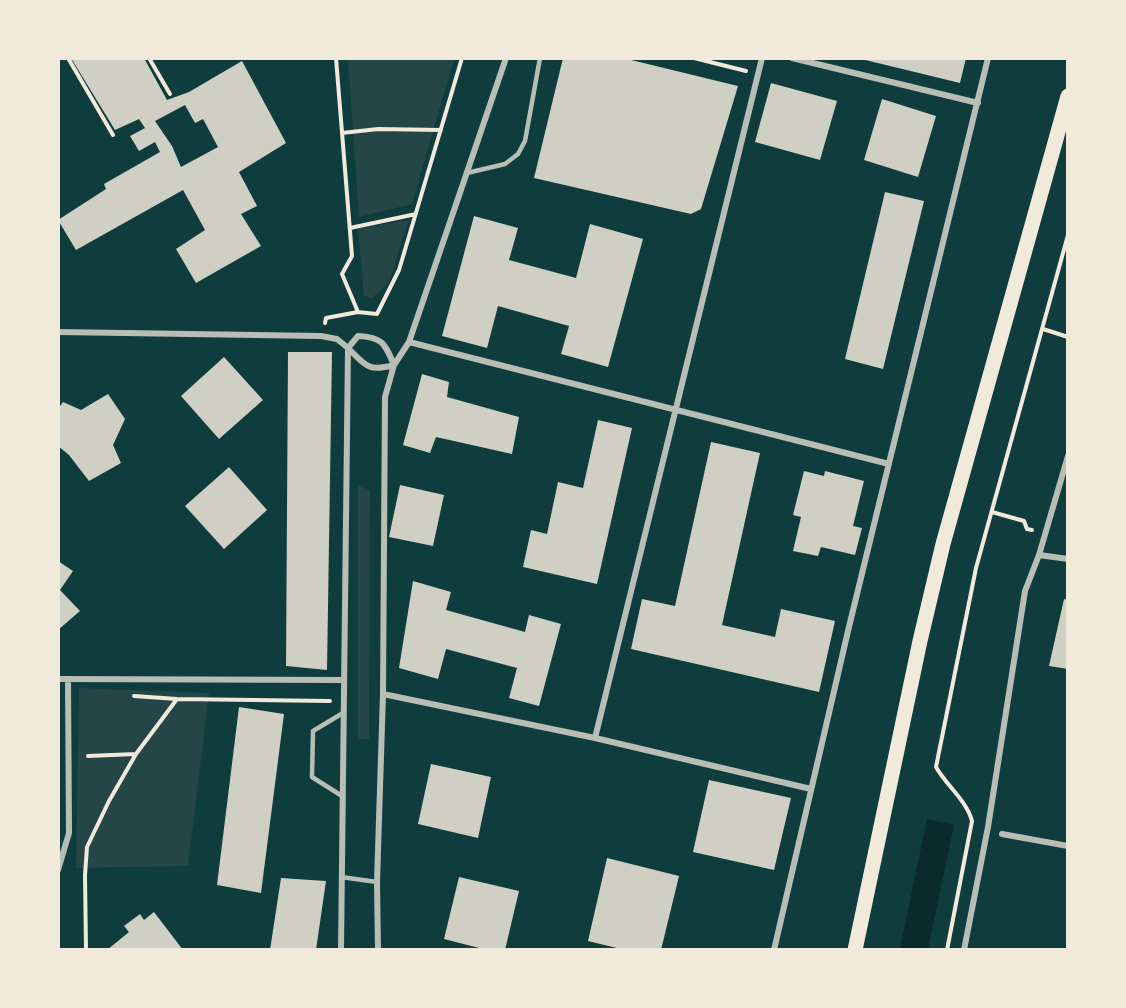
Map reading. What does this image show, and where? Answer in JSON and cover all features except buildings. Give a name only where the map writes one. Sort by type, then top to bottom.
[{"type":"main road","points":[[855,950],[915,663],[941,555],[1068,96]]},
{"type":"street","points":[[378,950],[377,882],[383,694],[385,397],[394,366],[410,342],[506,58]]},
{"type":"street","points":[[596,738],[762,58]]},
{"type":"street","points":[[792,58],[978,103]]},
{"type":"street","points":[[774,950],[988,58]]},
{"type":"street","points":[[58,332],[321,336],[338,339],[364,365],[377,370],[394,366]]},
{"type":"street","points":[[341,950],[348,348],[358,336],[372,337],[385,345],[394,366]]},
{"type":"street","points":[[410,342],[889,464]]},
{"type":"street","points":[[964,950],[988,827],[1025,591],[1040,555],[1044,533],[1068,456]]},
{"type":"street","points":[[1040,555],[1068,559]]},
{"type":"street","points":[[58,679],[343,680]]},
{"type":"street","points":[[58,870],[69,833],[68,679]]},
{"type":"street","points":[[383,694],[596,738],[811,789]]},
{"type":"street","points":[[1002,834],[1068,846]]},
{"type":"lane","points":[[467,173],[505,164],[518,154],[525,141],[540,58]]},
{"type":"lane","points":[[342,795],[312,777],[313,731],[343,713]]},
{"type":"lane","points":[[341,877],[377,882]]},
{"type":"path","points":[[68,58],[113,135]]},
{"type":"path","points":[[149,58],[170,93]]},
{"type":"path","points":[[336,58],[352,256],[342,274],[358,312]]},
{"type":"path","points":[[321,336],[326,318],[358,312],[377,314],[399,270],[462,58]]},
{"type":"path","points":[[694,58],[758,74]]},
{"type":"path","points":[[342,133],[378,129],[441,130]]},
{"type":"path","points":[[350,228],[416,214]]},
{"type":"path","points":[[947,950],[972,821],[965,807],[936,767],[967,606],[1068,235]]},
{"type":"path","points":[[1043,329],[1068,337]]},
{"type":"path","points":[[992,512],[1024,521],[1027,529],[1044,533]]},
{"type":"path","points":[[125,695],[177,699],[343,701]]},
{"type":"path","points":[[86,950],[87,847],[109,801],[136,754],[177,699]]},
{"type":"path","points":[[88,756],[136,754]]},
{"type":"shaded area","points":[[348,59],[454,59],[412,204],[359,217]]},
{"type":"shaded area","points":[[409,220],[389,282],[372,298],[364,296],[358,229]]},
{"type":"shaded area","points":[[358,486],[370,490],[369,739],[358,739]]},
{"type":"shaded area","points":[[79,688],[209,693],[188,866],[76,868]]},
{"type":"shaded area","points":[[927,819],[954,825],[928,949],[900,949]]}]
